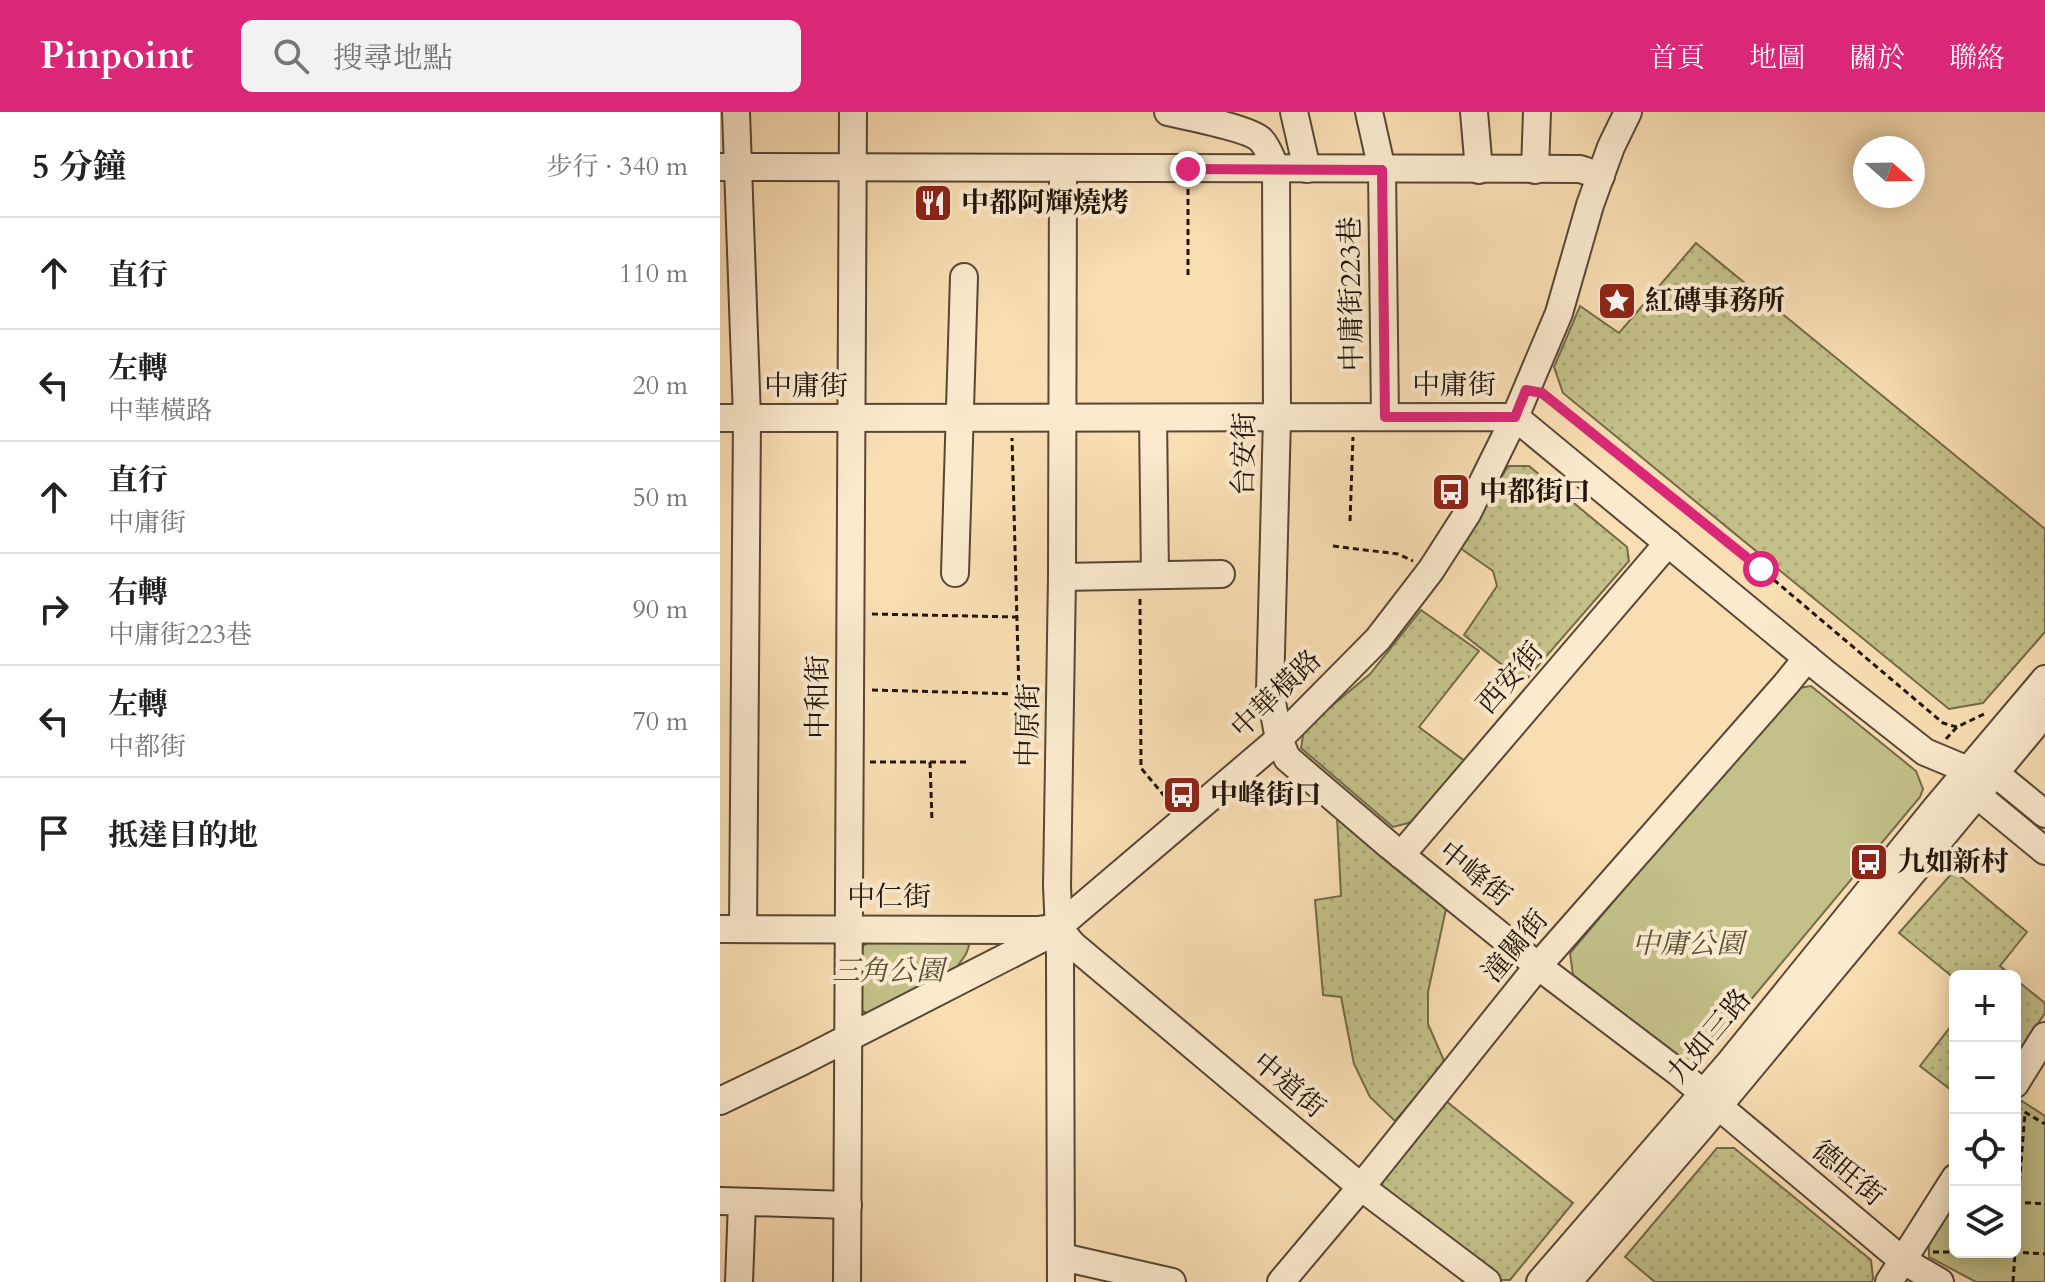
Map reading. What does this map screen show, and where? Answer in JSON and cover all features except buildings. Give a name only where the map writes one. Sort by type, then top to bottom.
[{"type":"street","points":[[731,929],[744,663],[747,418],[728,167],[736,112]]},
{"type":"street","name":"中和街","points":[[847,1282],[853,112]]},
{"type":"street","points":[[1168,112],[1219,118],[1255,136],[1263,141],[1276,169]]},
{"type":"street","points":[[1294,112],[1307,169]]},
{"type":"street","name":"中庸街223巷","points":[[1369,112],[1382,170],[1385,417]]},
{"type":"street","points":[[1474,112],[1479,170]]},
{"type":"street","points":[[1535,170],[1537,112]]},
{"type":"street","name":"中華橫路","points":[[720,1101],[847,1039],[1039,940],[1058,927],[1279,739],[1378,639],[1431,570],[1467,514],[1515,417],[1559,313],[1590,205],[1611,147],[1628,112]]},
{"type":"street","points":[[728,167],[1580,169],[1601,176]]},
{"type":"street","name":"中原街","points":[[1062,1269],[1058,927],[1063,168]]},
{"type":"street","name":"台安街","points":[[1276,169],[1277,418],[1270,692],[1279,739]]},
{"type":"street","points":[[955,573],[964,277]]},
{"type":"street","name":"中庸街","points":[[720,418],[1515,417],[1807,658],[1925,752],[1973,783]]},
{"type":"street","points":[[1147,575],[1153,418]]},
{"type":"street","name":"西安街","points":[[1401,855],[1668,543]]},
{"type":"street","points":[[1062,577],[1221,574]]},
{"type":"street","name":"潼關街","points":[[1281,1282],[1538,966],[1807,658]]},
{"type":"street","name":"九如三路","points":[[1568,1282],[1711,1099],[1973,783],[2045,679]]},
{"type":"street","points":[[2045,713],[1995,773],[1973,783],[2045,851]]},
{"type":"street","name":"中峰街","points":[[1279,739],[1294,766],[1538,966],[1711,1099]]},
{"type":"street","points":[[1995,773],[2045,814]]},
{"type":"street","name":"中仁街","points":[[731,929],[1038,930],[1058,927]]},
{"type":"street","name":"中道街","points":[[1058,927],[1073,945],[1361,1187],[1487,1282]]},
{"type":"street","points":[[2021,1085],[2045,1036]]},
{"type":"street","name":"九如三路","points":[[1540,1282],[1711,1099]]},
{"type":"street","name":"德旺街","points":[[1711,1099],[1905,1265],[1940,1282]]},
{"type":"street","points":[[1905,1265],[1950,1186]]},
{"type":"street","points":[[739,1282],[731,1202],[848,1205]]},
{"type":"street","points":[[1062,1269],[1172,1282]]},
{"type":"path","points":[[1188,169],[1188,277]]},
{"type":"path","points":[[1526,390],[1542,393],[1571,415],[1761,569],[1943,723],[1957,727],[1988,713]]},
{"type":"path","points":[[1350,521],[1354,417]]},
{"type":"path","points":[[850,689],[1019,694],[1011,418]]},
{"type":"path","points":[[1333,546],[1398,554],[1431,570]]},
{"type":"path","points":[[1147,575],[1141,768],[1184,820]]},
{"type":"path","points":[[851,614],[1016,617]]},
{"type":"path","points":[[850,762],[967,762]]},
{"type":"path","points":[[930,762],[932,821]]},
{"type":"path","points":[[2021,1104],[2025,1112],[2045,1124]]},
{"type":"path","points":[[2018,1186],[2025,1112]]},
{"type":"path","points":[[2021,1202],[2045,1204]]},
{"type":"path","points":[[2021,1252],[2045,1254]]},
{"type":"path","points":[[1905,1265],[1964,1258]]},
{"type":"path","points":[[2013,1282],[2015,1258]]},
{"type":"green space","points":[[1696,243],[2045,529],[2045,632],[1983,703],[1949,709],[1563,393],[1554,367],[1580,306],[1619,333]]},
{"type":"green space","points":[[1508,466],[1529,466],[1627,547],[1629,561],[1524,682],[1464,635],[1497,586],[1493,571],[1460,548]]},
{"type":"green space","points":[[1421,610],[1479,651],[1419,727],[1466,762],[1412,822],[1393,827],[1301,748],[1304,729],[1370,674]]},
{"type":"green space","name":"中庸公園","points":[[1811,686],[1916,771],[1923,789],[1920,797],[1694,1068],[1573,975],[1570,953],[1793,689]]},
{"type":"green space","points":[[1337,818],[1446,909],[1428,992],[1428,1024],[1445,1063],[1395,1121],[1370,1097],[1354,1064],[1341,997],[1323,995],[1315,900],[1341,896]]},
{"type":"green space","points":[[1954,871],[2027,932],[2000,966],[2005,970],[1949,970],[1949,974],[1899,933]]},
{"type":"green space","name":"三角公園","points":[[965,940],[969,946],[957,967],[869,1014],[860,1010],[858,949],[868,943]]},
{"type":"green space","points":[[2021,984],[2045,1003],[2045,1013],[2021,1049]]},
{"type":"green space","points":[[1949,1029],[1949,1088],[1920,1066]]},
{"type":"green space","points":[[1446,1101],[1573,1203],[1510,1280],[1496,1280],[1381,1192],[1384,1171]]},
{"type":"green space","points":[[2021,1103],[2045,1116],[2045,1282],[1976,1282],[1929,1257],[1929,1243],[1949,1211],[1949,1258],[2021,1258]]},
{"type":"green space","points":[[1717,1148],[1734,1148],[1871,1260],[1872,1282],[1655,1282],[1625,1257]]},
{"type":"place","name":"中都阿輝燒烤","points":[[933,203]]},
{"type":"place","name":"紅磚事務所","points":[[1617,301]]},
{"type":"place","name":"中都街口","points":[[1451,492]]},
{"type":"place","name":"中峰街口","points":[[1182,795]]},
{"type":"place","name":"九如新村","points":[[1869,862]]},
{"type":"route","points":[[1188,169],[1382,170],[1385,417],[1515,417],[1526,390],[1542,393],[1761,569]]}]
